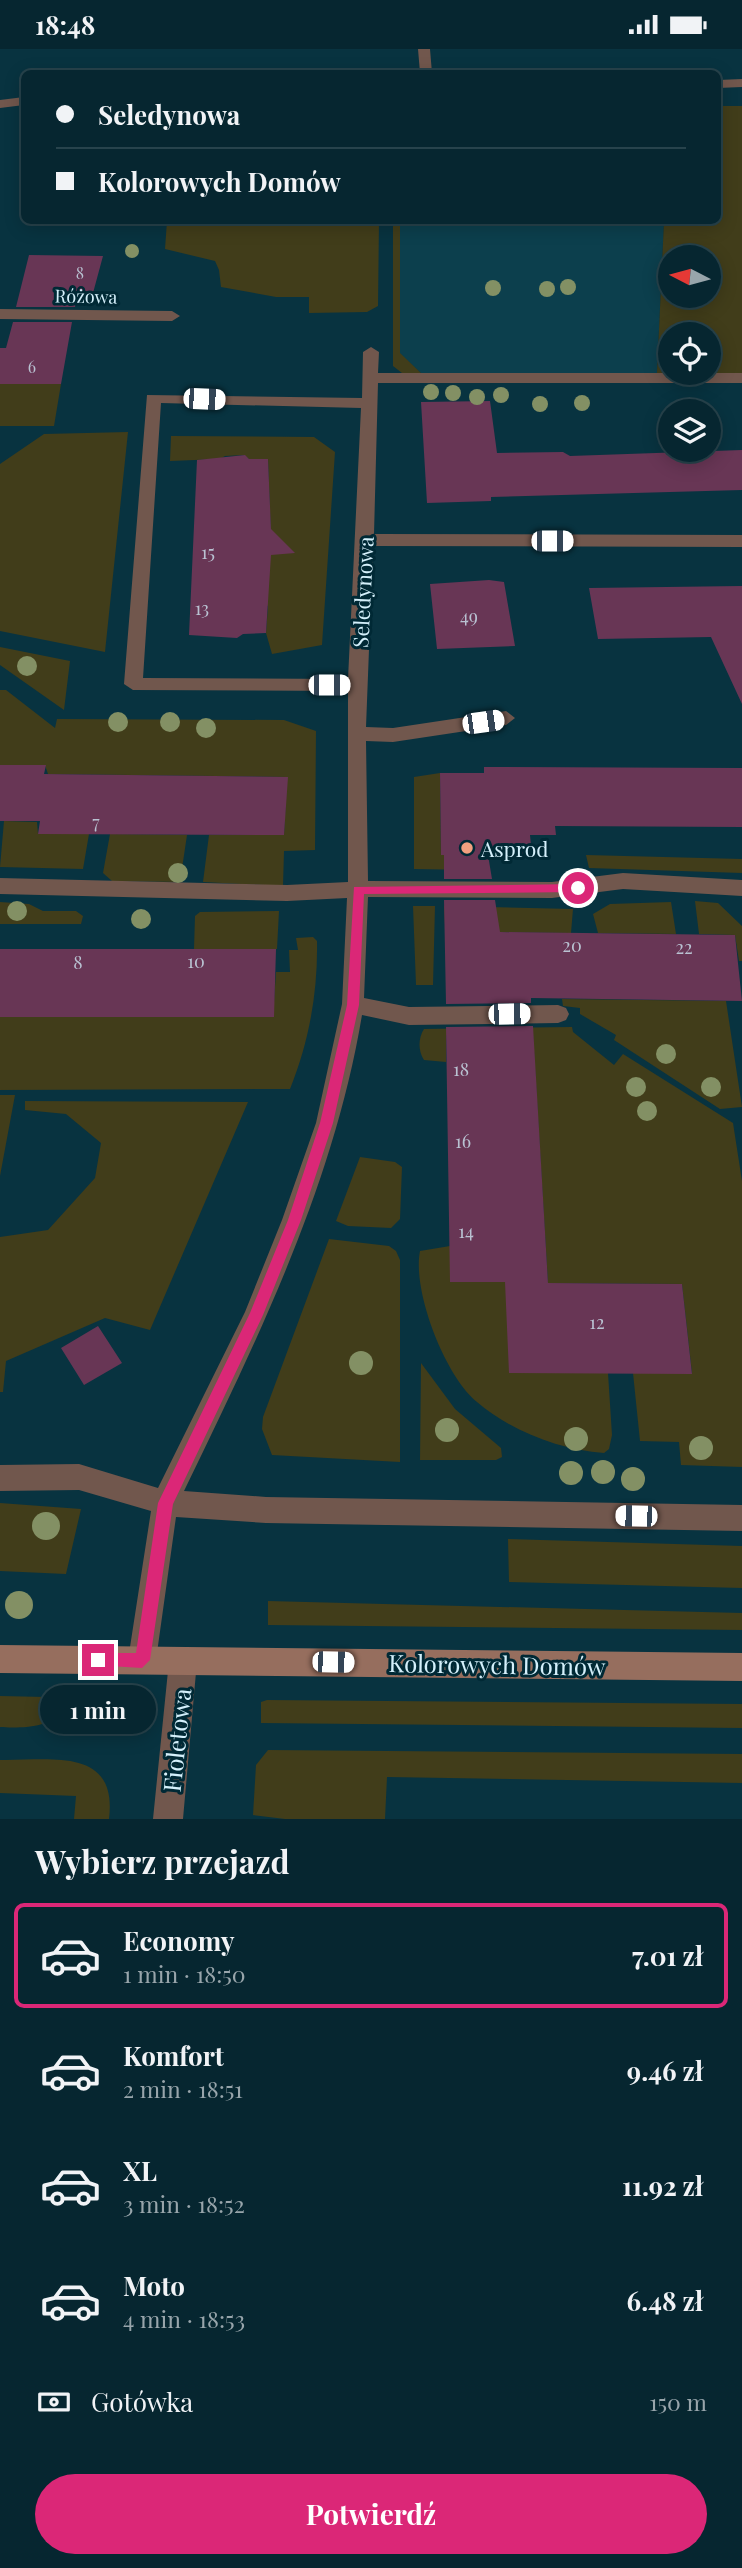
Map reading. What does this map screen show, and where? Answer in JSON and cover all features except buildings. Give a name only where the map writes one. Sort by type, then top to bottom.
[{"type":"street","points":[[424,49],[426,70]]},
{"type":"street","points":[[721,84],[742,83]]},
{"type":"street","points":[[0,104],[21,101]]},
{"type":"street","name":"Różowa","points":[[0,314],[173,316]]},
{"type":"street","name":"Seledynowa","points":[[142,1660],[166,1503],[256,1315],[294,1220],[327,1123],[353,1005],[358,890],[356,685],[365,540],[371,352]]},
{"type":"street","points":[[370,378],[742,378]]},
{"type":"street","points":[[356,685],[133,684],[153,398],[370,403]]},
{"type":"street","points":[[365,540],[742,541]]},
{"type":"street","points":[[356,734],[393,735],[506,718]]},
{"type":"street","points":[[0,886],[287,893],[358,890],[552,890],[623,881],[742,888]]},
{"type":"street","points":[[353,1005],[409,1016],[558,1014]]},
{"type":"street","points":[[0,1478],[79,1477],[166,1503],[266,1510],[742,1518]]},
{"type":"street","name":"Kolorowych Domów","points":[[0,1659],[742,1667]]},
{"type":"street","name":"Fioletowa","points":[[168,1819],[183,1661]]},
{"type":"shaded area","points":[[721,106],[742,106],[742,374],[721,374],[721,322],[659,322],[660,308],[721,308],[721,245],[663,245],[664,224],[721,224]]},
{"type":"shaded area","points":[[167,224],[379,224],[378,306],[367,312],[309,313],[309,297],[276,297],[221,287],[215,261],[165,249]]},
{"type":"shaded area","points":[[393,224],[400,224],[400,353],[421,373],[402,373],[393,366]]},
{"type":"shaded area","points":[[400,224],[664,224],[663,245],[658,245],[660,308],[657,373],[421,373],[400,354]]},
{"type":"shaded area","points":[[0,384],[61,384],[54,426],[0,426]]},
{"type":"shaded area","points":[[128,432],[105,652],[0,631],[0,464],[44,434]]},
{"type":"shaded area","points":[[171,436],[314,437],[335,452],[322,645],[272,654],[266,633],[268,606],[260,601],[271,537],[268,459],[249,459],[244,455],[170,461]]},
{"type":"shaded area","points":[[0,647],[70,661],[64,710],[0,665]]},
{"type":"shaded area","points":[[0,690],[6,690],[55,728],[57,719],[284,720],[316,731],[315,850],[284,851],[283,886],[203,882],[209,835],[284,835],[287,777],[48,774],[45,765],[0,765]]},
{"type":"shaded area","points":[[440,773],[441,855],[472,855],[471,870],[414,869],[414,777]]},
{"type":"shaded area","points":[[4,821],[37,822],[38,834],[89,834],[83,869],[0,867]]},
{"type":"shaded area","points":[[110,834],[187,835],[180,882],[112,881],[103,873]]},
{"type":"shaded area","points":[[586,855],[742,859],[742,873],[589,868]]},
{"type":"shaded area","points":[[695,901],[718,903],[742,926],[742,961],[739,961],[735,935],[699,934]]},
{"type":"shaded area","points":[[0,902],[29,904],[43,911],[76,911],[83,916],[81,924],[0,924]]},
{"type":"shaded area","points":[[671,902],[676,934],[598,933],[593,914],[610,904]]},
{"type":"shaded area","points":[[413,906],[435,906],[433,985],[416,985]]},
{"type":"shaded area","points":[[444,906],[573,909],[571,933],[495,932],[445,925]]},
{"type":"shaded area","points":[[279,911],[277,949],[194,949],[195,916],[200,912]]},
{"type":"shaded area","points":[[313,937],[317,941],[314,998],[307,1035],[290,1089],[0,1090],[0,1017],[273,1017],[276,972],[290,972],[289,950],[298,950],[296,938]]},
{"type":"shaded area","points":[[562,999],[726,1001],[742,1107],[720,1109],[614,1040],[616,1035],[580,1014],[580,1008],[563,1006]]},
{"type":"shaded area","points":[[572,1027],[573,1032],[614,1065],[623,1054],[733,1123],[742,1181],[742,1467],[681,1465],[679,1442],[640,1441],[633,1373],[692,1373],[682,1284],[548,1283],[533,1035],[446,1035],[446,1062],[424,1060],[420,1049],[424,1029]]},
{"type":"shaded area","points":[[0,1095],[15,1095],[0,1176]]},
{"type":"shaded area","points":[[25,1101],[248,1102],[150,1330],[105,1318],[6,1361],[3,1392],[0,1392],[0,1237],[48,1230],[95,1178],[101,1143],[66,1114],[25,1110]]},
{"type":"shaded area","points":[[360,1157],[395,1162],[402,1167],[400,1219],[391,1228],[348,1226],[336,1221]]},
{"type":"shaded area","points":[[329,1239],[389,1246],[396,1251],[400,1260],[400,1462],[272,1455],[262,1429],[263,1417]]},
{"type":"shaded area","points":[[450,1246],[451,1282],[505,1282],[608,1373],[612,1435],[609,1449],[604,1453],[570,1448],[521,1430],[490,1412],[465,1390],[443,1353],[421,1288],[420,1251]]},
{"type":"shaded area","points":[[421,1363],[455,1409],[501,1448],[502,1457],[496,1460],[420,1460]]},
{"type":"shaded area","points":[[0,1503],[81,1509],[66,1574],[0,1571]]},
{"type":"shaded area","points":[[508,1539],[742,1546],[742,1588],[509,1582]]},
{"type":"shaded area","points":[[268,1601],[742,1613],[742,1630],[268,1625]]},
{"type":"shaded area","points":[[0,1696],[46,1697],[53,1708],[53,1716],[40,1725],[0,1727]]},
{"type":"shaded area","points":[[261,1702],[742,1704],[742,1728],[261,1723]]},
{"type":"shaded area","points":[[268,1750],[742,1754],[742,1783],[387,1777],[385,1819],[285,1819],[253,1815],[256,1765]]},
{"type":"shaded area","points":[[0,1760],[59,1760],[92,1769],[103,1779],[109,1796],[109,1819],[74,1819],[76,1796],[0,1793]]},
{"type":"place","name":"Asprod","points":[[467,848]]},
{"type":"route","points":[[98,1660],[142,1660],[166,1503],[256,1315],[294,1220],[327,1123],[353,1005],[358,890],[578,888]]}]
